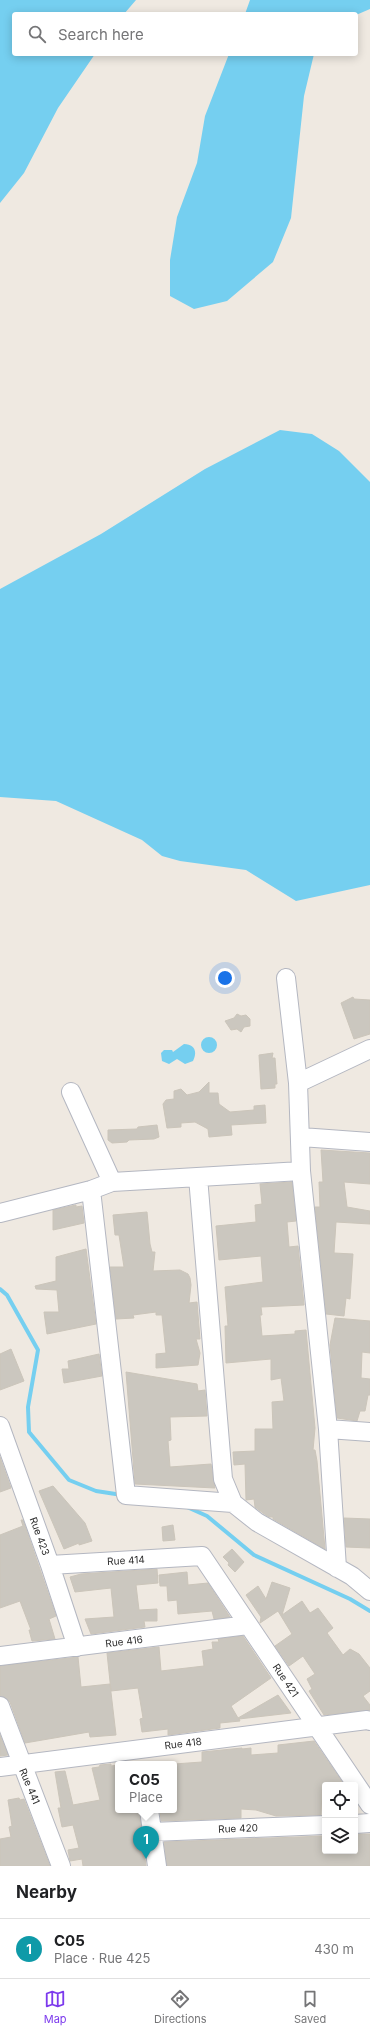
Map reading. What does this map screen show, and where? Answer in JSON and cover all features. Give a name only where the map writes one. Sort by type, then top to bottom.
[{"type":"street","points":[[286,978],[298,1083],[301,1171],[328,1428],[337,1568]]},
{"type":"street","points":[[298,1083],[370,1049]]},
{"type":"street","points":[[71,1092],[112,1182]]},
{"type":"street","points":[[301,1137],[370,1142]]},
{"type":"street","points":[[0,1213],[91,1190],[112,1182],[301,1171]]},
{"type":"street","points":[[198,1177],[218,1437],[223,1480],[233,1503],[258,1522],[352,1576],[370,1591]]},
{"type":"street","points":[[91,1190],[126,1495],[233,1503]]},
{"type":"street","name":"Rue 423","points":[[0,1426],[6,1459],[50,1565],[77,1647]]},
{"type":"street","points":[[328,1428],[370,1432]]},
{"type":"street","name":"Rue 414","points":[[50,1565],[202,1556]]},
{"type":"street","name":"Rue 421","points":[[202,1556],[370,1805]]},
{"type":"street","name":"Rue 416","points":[[0,1656],[248,1624]]},
{"type":"street","name":"Rue 441","points":[[0,1706],[21,1765],[43,1817],[61,1866]]},
{"type":"street","name":"Rue 418","points":[[0,1767],[139,1757],[316,1726],[368,1720]]},
{"type":"street","points":[[149,1813],[157,1866]]},
{"type":"street","points":[[358,1824],[370,1823]]},
{"type":"street","name":"Rue 420","points":[[152,1832],[322,1825]]},
{"type":"water","points":[[0,0],[136,0],[126,12],[12,12],[12,56],[94,56],[58,108],[24,173],[0,203]]},
{"type":"water","points":[[250,0],[370,0],[370,9],[358,14],[358,12],[246,12]]},
{"type":"water","points":[[228,56],[314,56],[304,96],[291,218],[273,262],[227,301],[194,309],[170,296],[170,260],[177,217],[197,163],[205,116]]},
{"type":"water","points":[[280,430],[312,434],[339,451],[370,482],[370,885],[296,901],[246,870],[180,861],[162,856],[142,840],[56,801],[0,797],[0,589],[101,534],[205,469]]},
{"type":"water","points":[[209,1037],[215,1039],[217,1045],[215,1051],[209,1053],[203,1051],[201,1045],[203,1039]]},
{"type":"water","points":[[184,1044],[193,1047],[195,1054],[193,1061],[185,1064],[177,1059],[169,1064],[162,1061],[161,1053],[164,1050],[172,1050],[173,1052]]},
{"type":"building","points":[[353,997],[354,999],[370,1000],[370,1034],[354,1039],[341,1003]]},
{"type":"building","points":[[237,1014],[241,1016],[246,1015],[250,1019],[250,1026],[244,1027],[241,1032],[237,1029],[231,1030],[225,1021],[234,1018]]},
{"type":"building","points":[[273,1053],[272,1058],[275,1058],[277,1084],[275,1084],[275,1088],[261,1089],[259,1055]]},
{"type":"building","points":[[209,1082],[209,1093],[218,1093],[219,1104],[230,1112],[254,1110],[254,1106],[265,1105],[266,1123],[231,1125],[232,1135],[209,1137],[208,1129],[195,1122],[181,1123],[181,1127],[167,1128],[163,1104],[166,1100],[174,1099],[174,1091],[181,1089],[187,1095],[199,1092]]},
{"type":"building","points":[[157,1125],[159,1137],[154,1139],[129,1140],[127,1142],[112,1143],[108,1140],[108,1130],[137,1129],[138,1127]]},
{"type":"building","points":[[321,1150],[370,1153],[370,1184],[344,1182],[347,1207],[370,1211],[370,1224],[336,1222],[334,1253],[353,1254],[350,1299],[346,1298],[344,1316],[326,1314],[315,1207],[320,1207],[319,1182],[323,1182]]},
{"type":"building","points":[[292,1182],[296,1221],[287,1222],[289,1247],[298,1246],[304,1305],[261,1307],[262,1315],[260,1315],[262,1336],[295,1334],[295,1331],[306,1330],[315,1428],[313,1450],[315,1450],[317,1461],[325,1549],[273,1519],[273,1517],[269,1517],[263,1513],[255,1507],[254,1499],[246,1500],[245,1464],[234,1465],[233,1452],[255,1451],[255,1429],[273,1429],[272,1402],[284,1401],[281,1378],[271,1380],[271,1359],[226,1363],[225,1326],[228,1326],[225,1287],[263,1282],[261,1256],[219,1260],[216,1226],[256,1222],[255,1205],[262,1204],[260,1184]]},
{"type":"building","points":[[76,1205],[76,1207],[82,1206],[84,1223],[53,1230],[53,1210]]},
{"type":"building","points":[[147,1212],[150,1244],[152,1252],[155,1252],[153,1271],[180,1270],[188,1274],[190,1278],[191,1285],[189,1303],[197,1302],[200,1339],[196,1339],[200,1353],[198,1365],[156,1368],[156,1354],[166,1353],[162,1315],[156,1315],[156,1312],[133,1315],[134,1318],[116,1319],[110,1267],[124,1267],[119,1235],[115,1235],[113,1215]]},
{"type":"building","points":[[86,1249],[96,1324],[47,1334],[44,1312],[59,1312],[57,1290],[36,1289],[35,1286],[56,1281],[56,1257]]},
{"type":"building","points":[[335,1318],[370,1321],[370,1353],[362,1352],[361,1378],[370,1379],[370,1395],[368,1395],[365,1411],[360,1411],[357,1421],[337,1418],[330,1345]]},
{"type":"building","points":[[11,1349],[24,1381],[0,1390],[0,1354]]},
{"type":"building","points":[[99,1354],[102,1376],[64,1383],[62,1369],[69,1369],[68,1361]]},
{"type":"building","points":[[126,1372],[197,1384],[198,1391],[205,1390],[207,1416],[170,1417],[171,1440],[168,1441],[170,1467],[211,1464],[215,1488],[135,1484]]},
{"type":"building","points":[[0,1457],[11,1488],[0,1492]]},
{"type":"building","points":[[53,1486],[85,1523],[92,1541],[79,1545],[79,1543],[64,1549],[39,1491]]},
{"type":"building","points":[[344,1518],[370,1519],[370,1548],[346,1547]]},
{"type":"building","points":[[21,1520],[23,1520],[56,1616],[49,1619],[55,1639],[32,1641],[29,1630],[31,1630],[20,1601],[0,1608],[0,1535],[23,1526]]},
{"type":"building","points":[[173,1525],[175,1540],[163,1541],[162,1527]]},
{"type":"building","points":[[232,1549],[244,1562],[235,1572],[223,1557]]},
{"type":"building","points":[[157,1569],[158,1583],[136,1585],[139,1610],[157,1609],[157,1621],[144,1621],[145,1627],[91,1634],[85,1619],[114,1617],[111,1588],[75,1592],[70,1577],[81,1574]]},
{"type":"building","points":[[187,1572],[188,1585],[208,1583],[230,1617],[214,1619],[212,1611],[178,1614],[177,1600],[168,1601],[167,1586],[160,1586],[159,1575]]},
{"type":"building","points":[[272,1582],[290,1588],[282,1615],[302,1601],[310,1613],[318,1608],[333,1628],[327,1633],[343,1655],[350,1649],[359,1654],[370,1668],[370,1691],[363,1696],[370,1705],[370,1710],[324,1715],[309,1691],[312,1689],[307,1679],[315,1674],[303,1656],[289,1666],[275,1646],[292,1634],[278,1611],[260,1623],[261,1617],[246,1595],[258,1586],[266,1599]]},
{"type":"building","points":[[243,1636],[271,1678],[231,1706],[238,1718],[278,1695],[291,1713],[239,1719],[240,1721],[220,1723],[220,1728],[168,1735],[168,1729],[142,1732],[140,1719],[143,1718],[138,1688],[111,1691],[107,1653],[159,1647],[161,1671],[204,1666],[202,1651],[213,1649],[212,1642],[219,1642],[218,1639]]},
{"type":"building","points":[[78,1657],[81,1687],[110,1684],[116,1735],[90,1737],[89,1732],[25,1743],[10,1702],[6,1698],[0,1696],[0,1666]]},
{"type":"building","points":[[0,1735],[8,1755],[0,1756]]},
{"type":"building","points":[[314,1741],[342,1782],[322,1782],[321,1815],[276,1816],[256,1810],[241,1809],[241,1818],[161,1821],[160,1813],[177,1813],[177,1764],[202,1762],[202,1752],[251,1748],[251,1755],[278,1753],[278,1745]]},
{"type":"building","points":[[111,1764],[111,1766],[115,1765],[115,1813],[139,1813],[146,1866],[83,1866],[82,1859],[70,1861],[68,1850],[79,1848],[73,1825],[62,1827],[58,1808],[61,1808],[55,1772],[65,1771],[73,1805],[100,1800],[92,1768],[99,1767],[100,1765]]},
{"type":"building","points":[[19,1798],[20,1800],[24,1799],[50,1866],[0,1866],[0,1839],[11,1837],[9,1827],[12,1826],[8,1800]]},
{"type":"building","points":[[358,1834],[370,1834],[370,1866],[167,1866],[164,1842],[322,1836],[322,1854],[358,1854]]},
{"type":"waterway","points":[[0,1289],[7,1295],[38,1350],[28,1407],[29,1432],[69,1480],[96,1491],[122,1495]]},
{"type":"waterway","points":[[187,1507],[207,1516],[254,1555],[350,1599],[370,1611]]},
{"type":"place","name":"C05","points":[[146,1859]]}]
